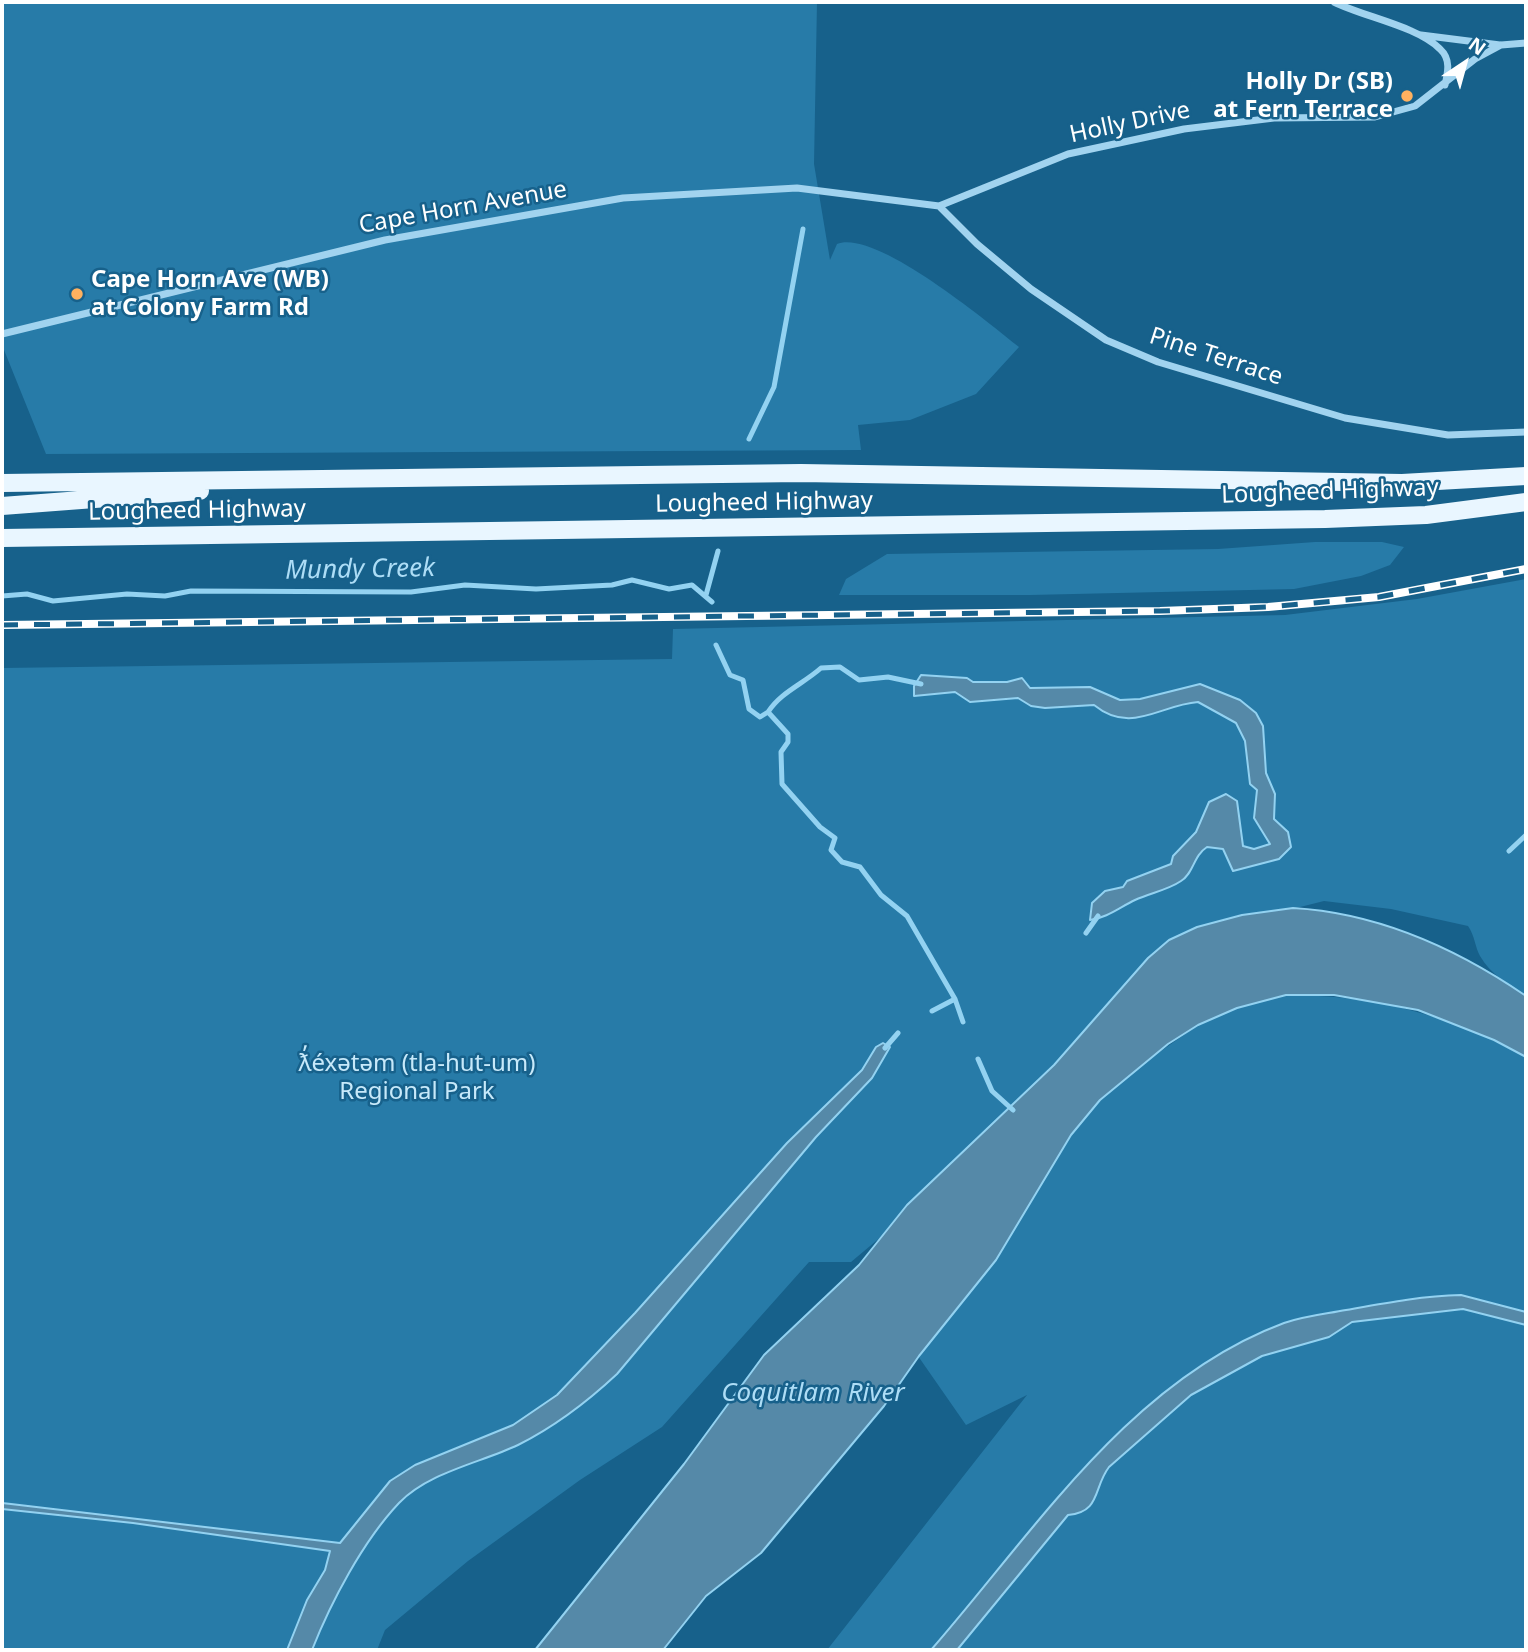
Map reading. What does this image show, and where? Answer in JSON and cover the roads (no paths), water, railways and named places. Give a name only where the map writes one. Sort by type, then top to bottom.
[{"type":"main road","name":"Lougheed Highway","points":[[2,483],[854,473],[1402,483],[1526,475]]},
{"type":"main road","points":[[2,506],[139,497],[314,479]]},
{"type":"main road","name":"Lougheed Highway","points":[[2,538],[1325,519],[1443,513],[1526,502]]},
{"type":"street","points":[[1334,2],[1417,35],[1441,49],[1449,66],[1445,85]]},
{"type":"street","points":[[1417,35],[1501,45]]},
{"type":"street","name":"Holly Drive","points":[[939,206],[1068,154],[1184,129],[1274,118],[1375,117],[1415,106],[1475,60],[1501,45],[1526,43]]},
{"type":"street","name":"Cape Horn Avenue","points":[[2,334],[386,240],[623,198],[797,188],[939,206]]},
{"type":"street","name":"Pine Terrace","points":[[939,206],[977,244],[1031,289],[1106,340],[1158,362],[1345,418],[1448,435],[1526,432]]},
{"type":"water","points":[[921,675],[967,678],[973,682],[1007,682],[1022,678],[1030,688],[1090,687],[1120,700],[1140,699],[1200,684],[1240,700],[1256,713],[1263,726],[1266,773],[1275,794],[1274,819],[1288,832],[1291,847],[1279,859],[1233,871],[1223,849],[1207,847],[1199,855],[1189,874],[1181,881],[1135,900],[1108,915],[1090,920],[1092,903],[1105,891],[1123,887],[1127,881],[1171,864],[1173,856],[1196,832],[1209,802],[1226,794],[1237,801],[1243,846],[1254,849],[1270,844],[1254,818],[1257,790],[1250,784],[1245,741],[1236,723],[1198,702],[1145,716],[1120,718],[1107,714],[1094,705],[1045,708],[1031,706],[1018,698],[970,702],[955,692],[914,696],[914,686]]},
{"type":"water","name":"Coquitlam River","points":[[1293,908],[1356,917],[1416,936],[1472,963],[1526,996],[1526,1057],[1494,1040],[1418,1010],[1334,995],[1286,995],[1237,1008],[1198,1025],[1168,1044],[1100,1100],[1071,1135],[996,1260],[919,1356],[884,1406],[761,1553],[706,1596],[663,1650],[535,1650],[684,1464],[764,1355],[859,1265],[907,1205],[1054,1065],[1148,958],[1169,940],[1197,927],[1242,915]]},
{"type":"water","points":[[883,1043],[890,1047],[872,1078],[816,1137],[617,1374],[582,1404],[545,1430],[518,1445],[425,1483],[399,1503],[373,1535],[349,1573],[312,1650],[287,1650],[307,1600],[325,1570],[330,1551],[133,1523],[2,1509],[2,1503],[340,1543],[390,1481],[415,1465],[513,1425],[557,1395],[635,1313],[787,1143],[862,1070],[876,1047]]},
{"type":"water","points":[[1461,1295],[1526,1312],[1526,1325],[1463,1309],[1352,1322],[1329,1337],[1262,1356],[1191,1395],[1109,1467],[1091,1504],[1079,1513],[1068,1515],[957,1650],[931,1650],[1088,1464],[1132,1420],[1178,1382],[1229,1349],[1284,1323],[1403,1300]]},
{"type":"waterway","points":[[749,439],[774,387],[803,229]]},
{"type":"waterway","points":[[706,595],[718,551]]},
{"type":"waterway","name":"Mundy Creek","points":[[2,596],[27,594],[53,601],[127,594],[165,596],[191,591],[411,592],[465,585],[536,589],[612,585],[632,580],[669,589],[692,585],[712,602]]},
{"type":"waterway","points":[[716,645],[730,675],[743,680],[749,709],[760,717],[768,712],[788,734],[788,742],[781,752],[782,784],[820,827],[835,838],[831,850],[842,862],[860,867],[881,895],[907,916],[955,999],[963,1022]]},
{"type":"waterway","points":[[768,712],[786,694],[821,668],[840,667],[859,680],[888,677],[921,684]]},
{"type":"waterway","points":[[1509,851],[1526,835]]},
{"type":"waterway","points":[[1086,933],[1098,916]]},
{"type":"waterway","points":[[932,1011],[955,999]]},
{"type":"waterway","points":[[885,1048],[898,1033]]},
{"type":"waterway","points":[[978,1059],[992,1091],[1013,1110]]},
{"type":"railway","points":[[2,625],[1160,611],[1268,607],[1379,597],[1526,569]]},
{"type":"place","name":"Holly Dr (SB) at Fern Terrace","points":[[1407,96]]},
{"type":"place","name":"Cape Horn Ave (WB) at Colony Farm Rd","points":[[77,294]]},
{"type":"park label","name":"ƛ̓éxətəm (tla-hut-um) Regional Park","points":[[417,1078]]}]
